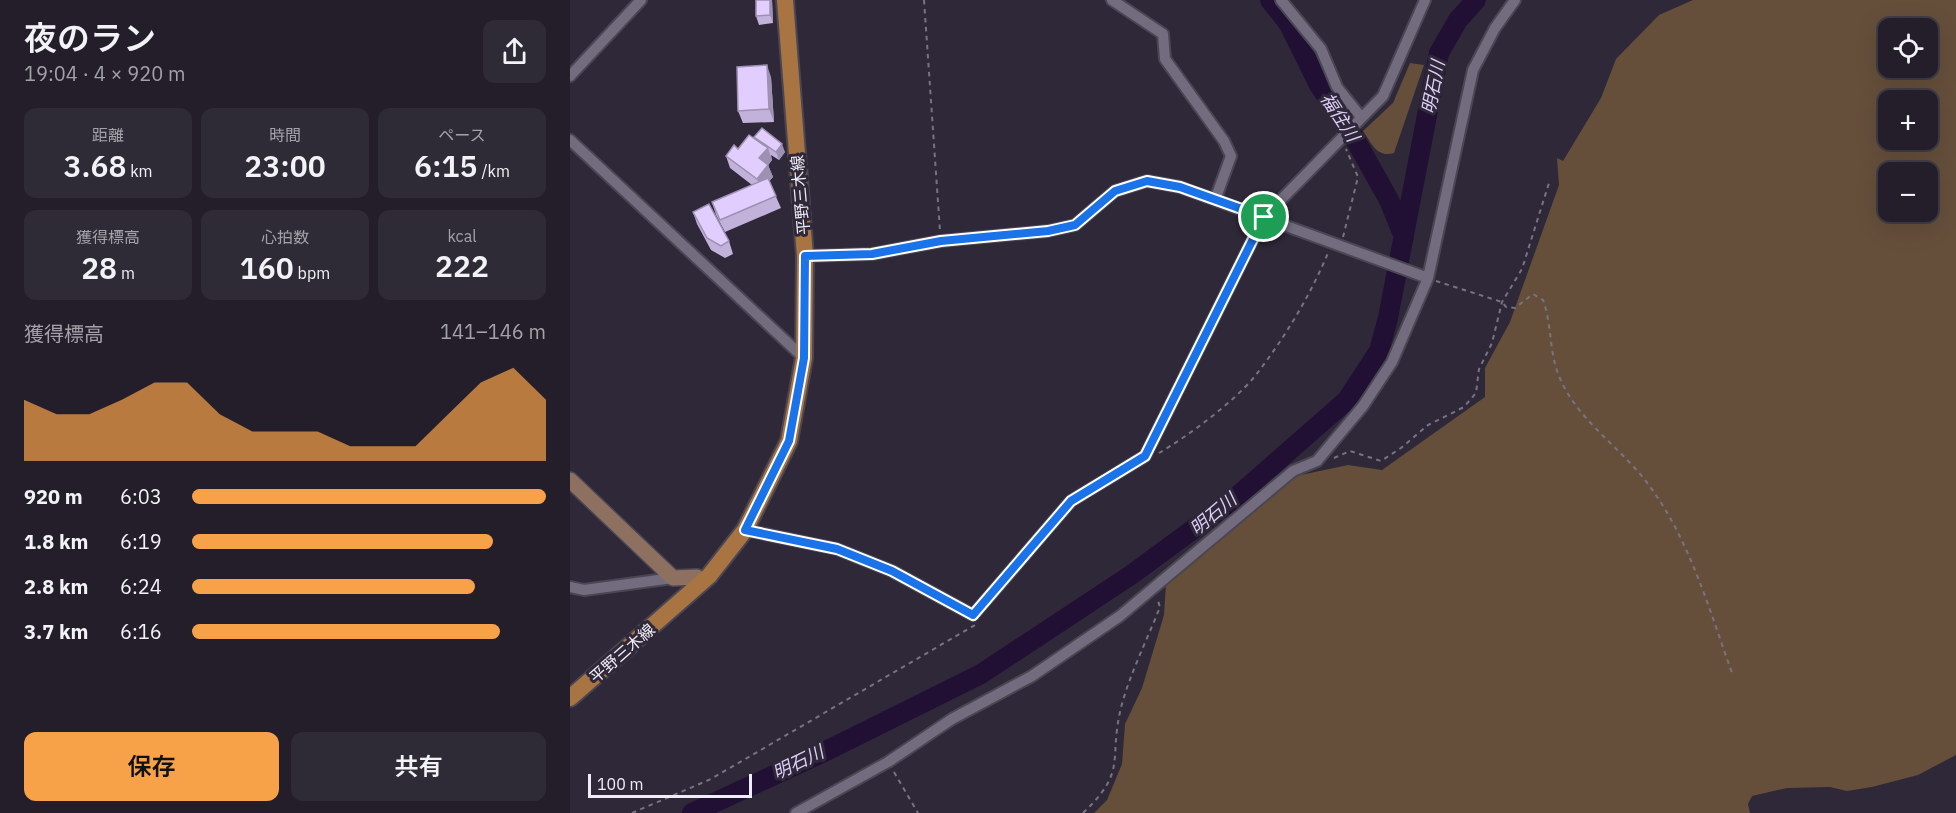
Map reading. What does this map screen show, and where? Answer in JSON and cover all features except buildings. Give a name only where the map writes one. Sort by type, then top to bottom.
[{"type":"main road","name":"平野三木線","points":[[570,699],[703,576],[745,530],[789,441],[804,358],[805,256],[785,0]]},
{"type":"main road","points":[[570,480],[673,578],[703,576]]},
{"type":"street","points":[[570,76],[640,0]]},
{"type":"street","points":[[1112,0],[1163,34],[1165,59],[1224,141],[1231,156],[1215,200]]},
{"type":"street","points":[[1281,0],[1321,49],[1337,87],[1361,117]]},
{"type":"street","points":[[745,530],[837,549],[892,571],[973,615],[1071,501],[1145,456],[1264,217],[1383,96],[1425,0]]},
{"type":"street","points":[[796,813],[888,762],[952,719],[1032,676],[1120,616],[1293,471],[1317,461],[1363,406],[1392,362],[1428,278],[1473,70],[1495,28],[1515,0]]},
{"type":"street","points":[[570,140],[804,358]]},
{"type":"street","points":[[805,256],[872,254],[941,241],[1048,231],[1075,225],[1115,191],[1147,181],[1180,187],[1428,278]]},
{"type":"street","points":[[570,587],[584,590],[673,578]]},
{"type":"path","points":[[924,0],[941,241]]},
{"type":"path","points":[[1317,461],[1350,451],[1381,460],[1401,448],[1428,425],[1464,407],[1476,393],[1479,369],[1492,343],[1502,303],[1522,269],[1550,183]]},
{"type":"path","points":[[1428,278],[1502,303],[1506,307],[1515,308],[1533,294],[1543,300],[1550,320],[1554,360],[1569,395],[1640,474],[1661,505],[1690,560],[1732,673]]},
{"type":"path","points":[[1083,813],[1110,782],[1116,761],[1120,712],[1160,608],[1155,586]]},
{"type":"path","points":[[888,762],[918,813]]},
{"type":"shaded area","points":[[1693,0],[1956,0],[1956,755],[1918,775],[1872,787],[1847,791],[1830,787],[1787,788],[1752,796],[1748,804],[1750,813],[1094,813],[1107,800],[1122,764],[1125,724],[1142,688],[1164,615],[1166,583],[1296,476],[1348,465],[1382,470],[1485,397],[1485,368],[1510,322],[1559,185],[1557,158],[1563,161],[1601,98],[1616,59],[1659,15]]},
{"type":"shaded area","points":[[1410,63],[1424,65],[1394,153],[1383,154],[1372,145],[1363,131],[1393,103]]},
{"type":"waterway","name":"福住川","points":[[1270,0],[1289,24],[1319,85],[1352,134],[1389,200],[1404,237]]},
{"type":"waterway","name":"明石川","points":[[692,813],[822,753],[981,674],[1131,575],[1233,500],[1347,400],[1379,351],[1388,318],[1439,53],[1458,20],[1476,0]]},
{"type":"route","points":[[1147,181],[1180,187],[1264,217],[1145,456],[1071,501],[973,615],[892,571],[837,549],[745,530],[789,441],[804,358],[805,256],[872,254],[924,243],[1048,231],[1075,225],[1115,191],[1147,181]]}]
